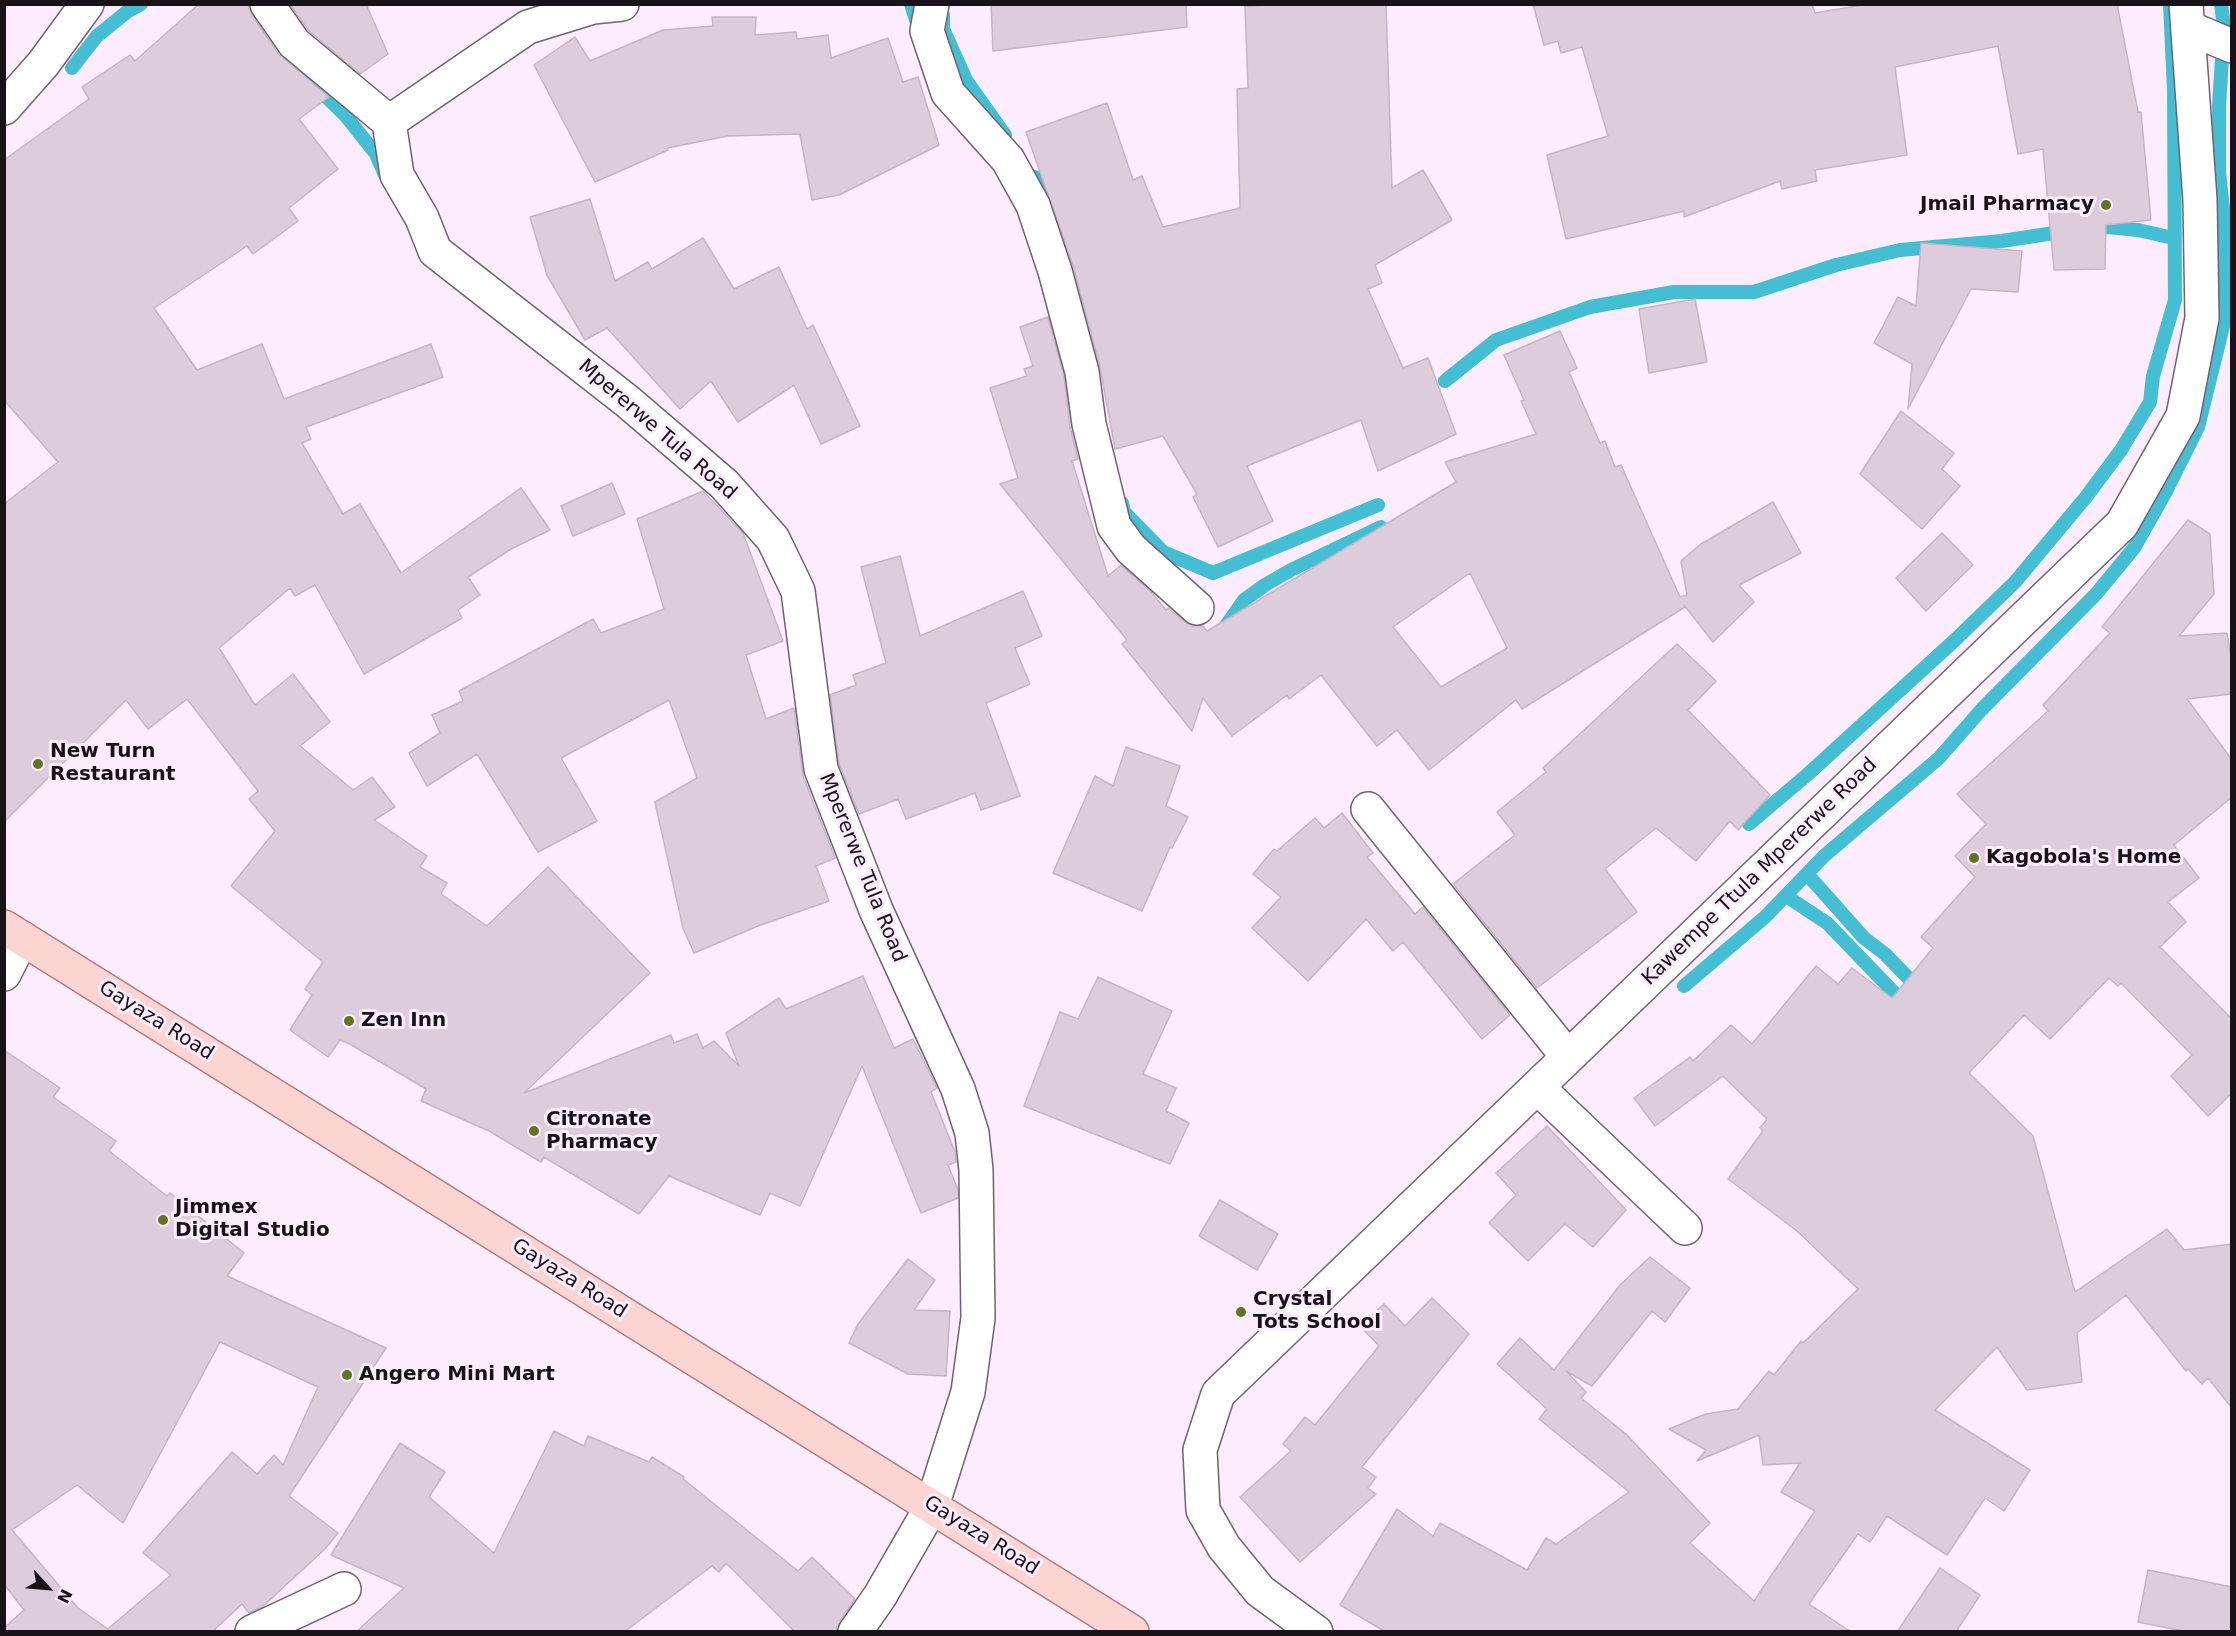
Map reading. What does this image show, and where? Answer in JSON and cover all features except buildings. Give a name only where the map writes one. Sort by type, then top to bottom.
[{"type":"main road","name":"Gayaza Road","points":[[13,933],[1132,1632]]},
{"type":"street","points":[[4,108],[43,64],[87,4]]},
{"type":"street","points":[[267,4],[294,43],[389,122],[528,27],[593,6],[622,4]]},
{"type":"street","points":[[932,4],[927,31],[948,93],[1008,160],[1033,205],[1055,271],[1082,372],[1089,424],[1114,526],[1131,549],[1197,608]]},
{"type":"street","points":[[2187,16],[2232,46]]},
{"type":"street","name":"Kawempe Ttula Mpererwe Road","points":[[1316,1632],[1260,1592],[1224,1547],[1203,1510],[1200,1450],[1218,1394],[2122,524],[2183,416],[2202,318],[2200,200],[2187,16]]},
{"type":"street","name":"Mpererwe Tula Road","points":[[389,122],[397,175],[422,218],[435,251],[627,401],[724,484],[773,539],[798,591],[820,769],[876,910],[957,1089],[972,1133],[976,1170],[978,1318],[968,1392],[933,1506],[880,1596],[855,1632]]},
{"type":"street","points":[[1368,809],[1569,1057]]},
{"type":"street","points":[[4,974],[13,933]]},
{"type":"street","points":[[1537,1087],[1685,1228]]},
{"type":"street","points":[[252,1632],[344,1589]]},
{"type":"waterway","points":[[72,68],[97,36],[128,11],[141,4]]},
{"type":"waterway","points":[[911,4],[919,29]]},
{"type":"waterway","points":[[1749,824],[1807,775],[2015,582],[2086,497],[2121,450],[2150,402],[2153,376],[2175,300],[2174,90],[2170,4]]},
{"type":"waterway","points":[[1684,986],[1765,917],[1824,856],[1939,758],[1982,709],[2096,594],[2134,548],[2165,493],[2198,427],[2223,326],[2225,227],[2219,172],[2219,106],[2224,27],[2221,4]]},
{"type":"waterway","points":[[943,15],[943,29],[966,80],[1005,135]]},
{"type":"waterway","points":[[295,59],[311,82],[345,115],[376,154],[385,175]]},
{"type":"waterway","points":[[1035,177],[1054,206],[1061,245]]},
{"type":"waterway","points":[[2089,229],[2108,227],[2138,230],[2173,238]]},
{"type":"waterway","points":[[1445,381],[1496,340],[1590,307],[1674,292],[1754,292],[1836,265],[1900,250],[2002,241],[2067,231]]},
{"type":"waterway","points":[[1122,503],[1124,512],[1163,552],[1213,573],[1378,505]]},
{"type":"waterway","points":[[1225,627],[1244,600],[1265,585],[1381,527]]},
{"type":"waterway","points":[[1807,874],[1864,938],[1885,954],[1920,990]]},
{"type":"waterway","points":[[1786,896],[1827,923],[1907,1006]]},
{"type":"place","name":"Jmail Pharmacy","points":[[2106,205]]},
{"type":"place","name":"New Turn Restaurant","points":[[38,764]]},
{"type":"place","name":"Kagobola's Home","points":[[1974,858]]},
{"type":"place","name":"Zen Inn","points":[[349,1021]]},
{"type":"place","name":"Citronate Pharmacy","points":[[534,1131]]},
{"type":"place","name":"Jimmex Digital Studio","points":[[163,1220]]},
{"type":"place","name":"Crystal Tots School","points":[[1241,1312]]},
{"type":"place","name":"Angero Mini Mart","points":[[347,1375]]}]
